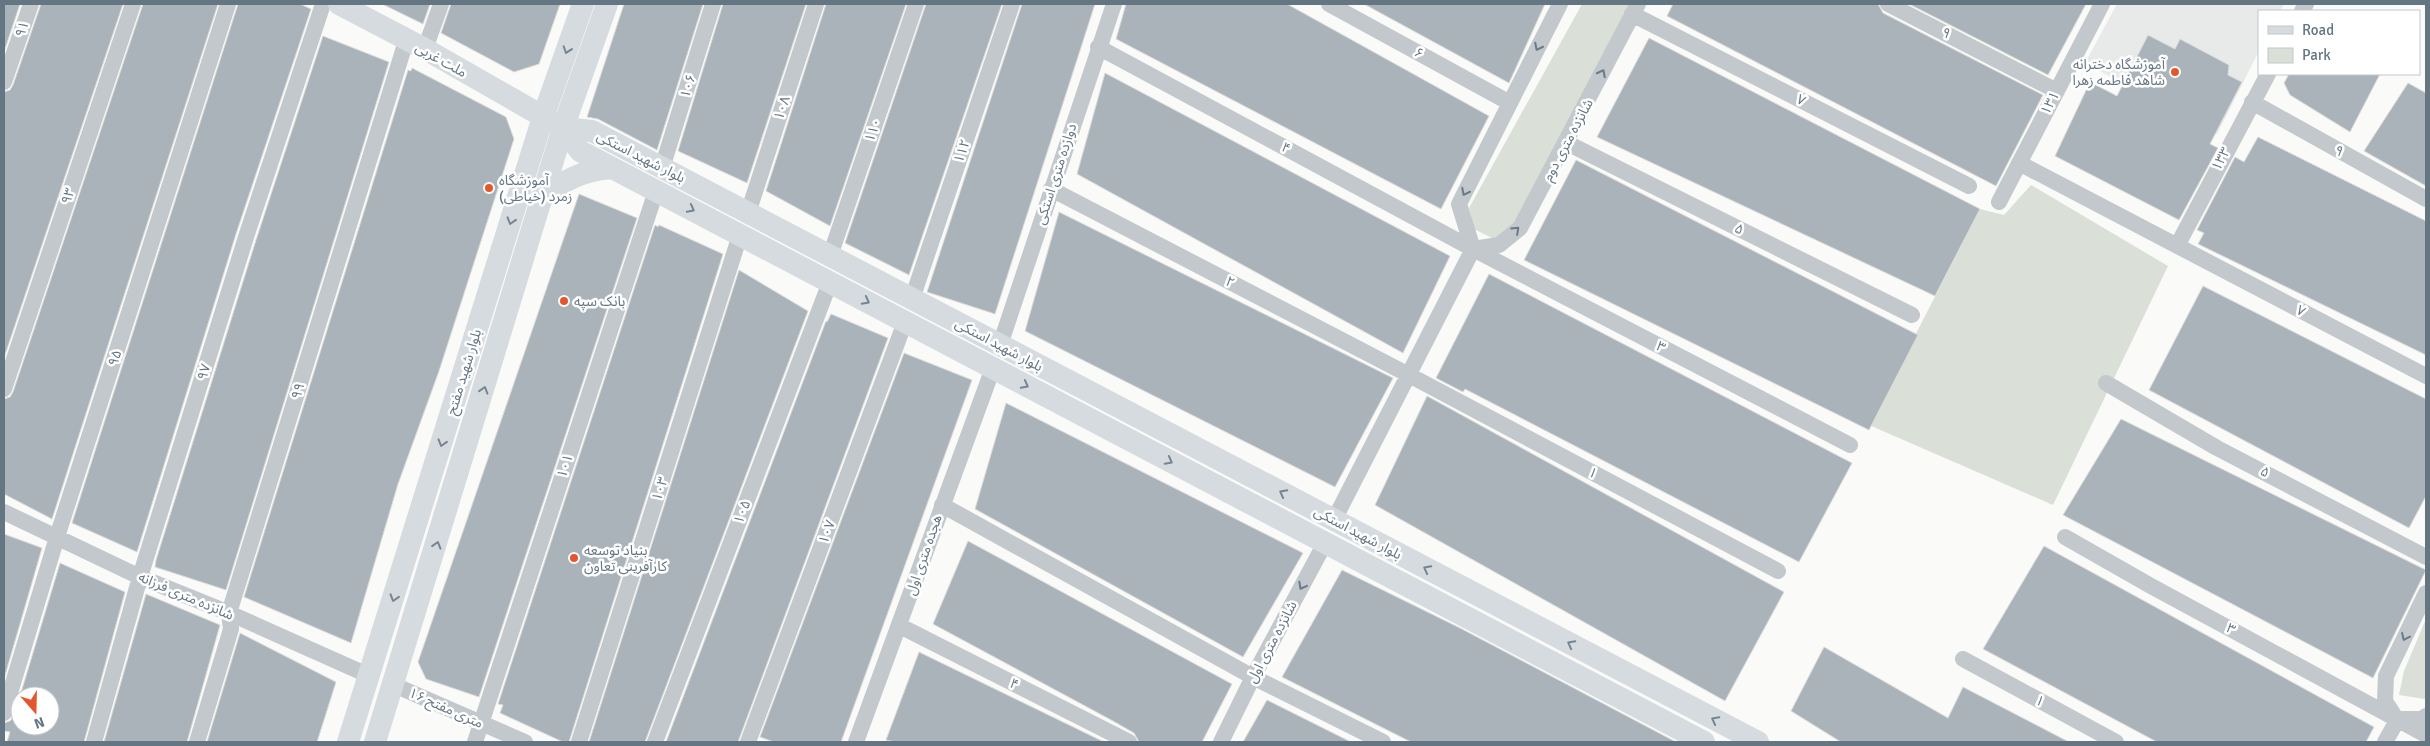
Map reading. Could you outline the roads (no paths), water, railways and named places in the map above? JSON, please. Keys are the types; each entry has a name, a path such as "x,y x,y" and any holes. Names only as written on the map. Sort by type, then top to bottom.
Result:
{"main road":[{"name":"ملت غربی","path":"339,4 563,128"},
{"name":"بلوار شهید مفتح","path":"348,742 543,117 583,4"},
{"name":"بلوار شهید مفتح","path":"375,742 563,128 607,4"},
{"name":"بلوار شهید استکی","path":"563,128 580,151 1704,742"},
{"name":"بلوار شهید استکی","path":"563,128 592,132 1758,742"},
{"path":"542,198 563,180 598,169 612,168"},
{"path":"1450,609 1462,587"}],"street":[{"name":"۹۱","path":"4,82 31,4"},
{"name":"۹۳","path":"4,389 133,4"},
{"name":"۹۵","path":"4,713 57,537 228,4"},
{"name":"۹۷","path":"94,742 140,577 246,237 323,4"},
{"name":"۹۹","path":"197,742 231,629 229,613 416,45 441,4"},
{"name":"۱۰۶","path":"662,168 714,4"},
{"name":"۱۰۸","path":"748,213 816,4"},
{"name":"۱۱۰","path":"830,256 916,4"},
{"name":"۱۱۲","path":"912,298 1012,4"},
{"name":"دوازده متری استکی","path":"1000,345 1114,4"},
{"name":"۶","path":"1329,4 1510,103"},
{"path":"1334,520 1473,249 1459,204 1560,4"},
{"name":"۹","path":"1888,4 2057,91"},
{"name":"۱۳۱","path":"1998,202 2102,4"},
{"name":"شانزده متری دوم","path":"1473,249 1499,245 1520,228 1567,143 1635,9"},
{"name":"۷","path":"1635,9 1969,186"},
{"name":"۴","path":"1098,48 1473,249"},
{"name":"۱۳۳","path":"2177,246 2223,151 2267,75"},
{"name":"۹","path":"2252,102 2426,199"},
{"name":"۵","path":"1567,143 1912,315"},
{"name":"۷","path":"2019,162 2426,376"},
{"name":"۲","path":"1051,189 1409,375"},
{"name":"۱۰۱","path":"475,742 656,191"},
{"name":"۱۰۳","path":"579,742 740,235"},
{"name":"۳","path":"1473,249 1850,445"},
{"name":"۱۰۵","path":"655,742 830,282"},
{"name":"۱۰۷","path":"748,742 905,322"},
{"name":"هجده متری اول","path":"859,741 942,505 993,368"},
{"name":"۱","path":"1409,375 1778,571"},
{"name":"۵","path":"2106,383 2217,448 2426,557"},
{"path":"942,505 1253,677 1383,742"},
{"name":"شانزده متری فرزانه","path":"4,512 140,577 229,613 370,676"},
{"name":"۳","path":"2065,537 2151,586 2398,719"},
{"name":"شانزده متری اول","path":"1221,742 1253,677 1325,543"},
{"path":"2426,593 2386,676 2385,701 2398,719 2426,735"},
{"name":"۴","path":"900,626 1129,742"},
{"name":"۱","path":"1963,659 2116,742"},
{"name":"۱۶ متری مفتح","path":"394,685 525,742"},
{"path":"2398,719 2422,719 2426,716"},
{"path":"2385,742 2398,719"}],"place":[{"name":"آموزشگاه دخترانه شاهد فاطمه زهرا","path":"2175,72"},
{"name":"آموزشگاه زمرد (خیاطی)","path":"489,188"},
{"name":"بانک سپه","path":"564,301"},
{"name":"بنیاد توسعه کارآفرینی تعاون","path":"574,558"}]}
